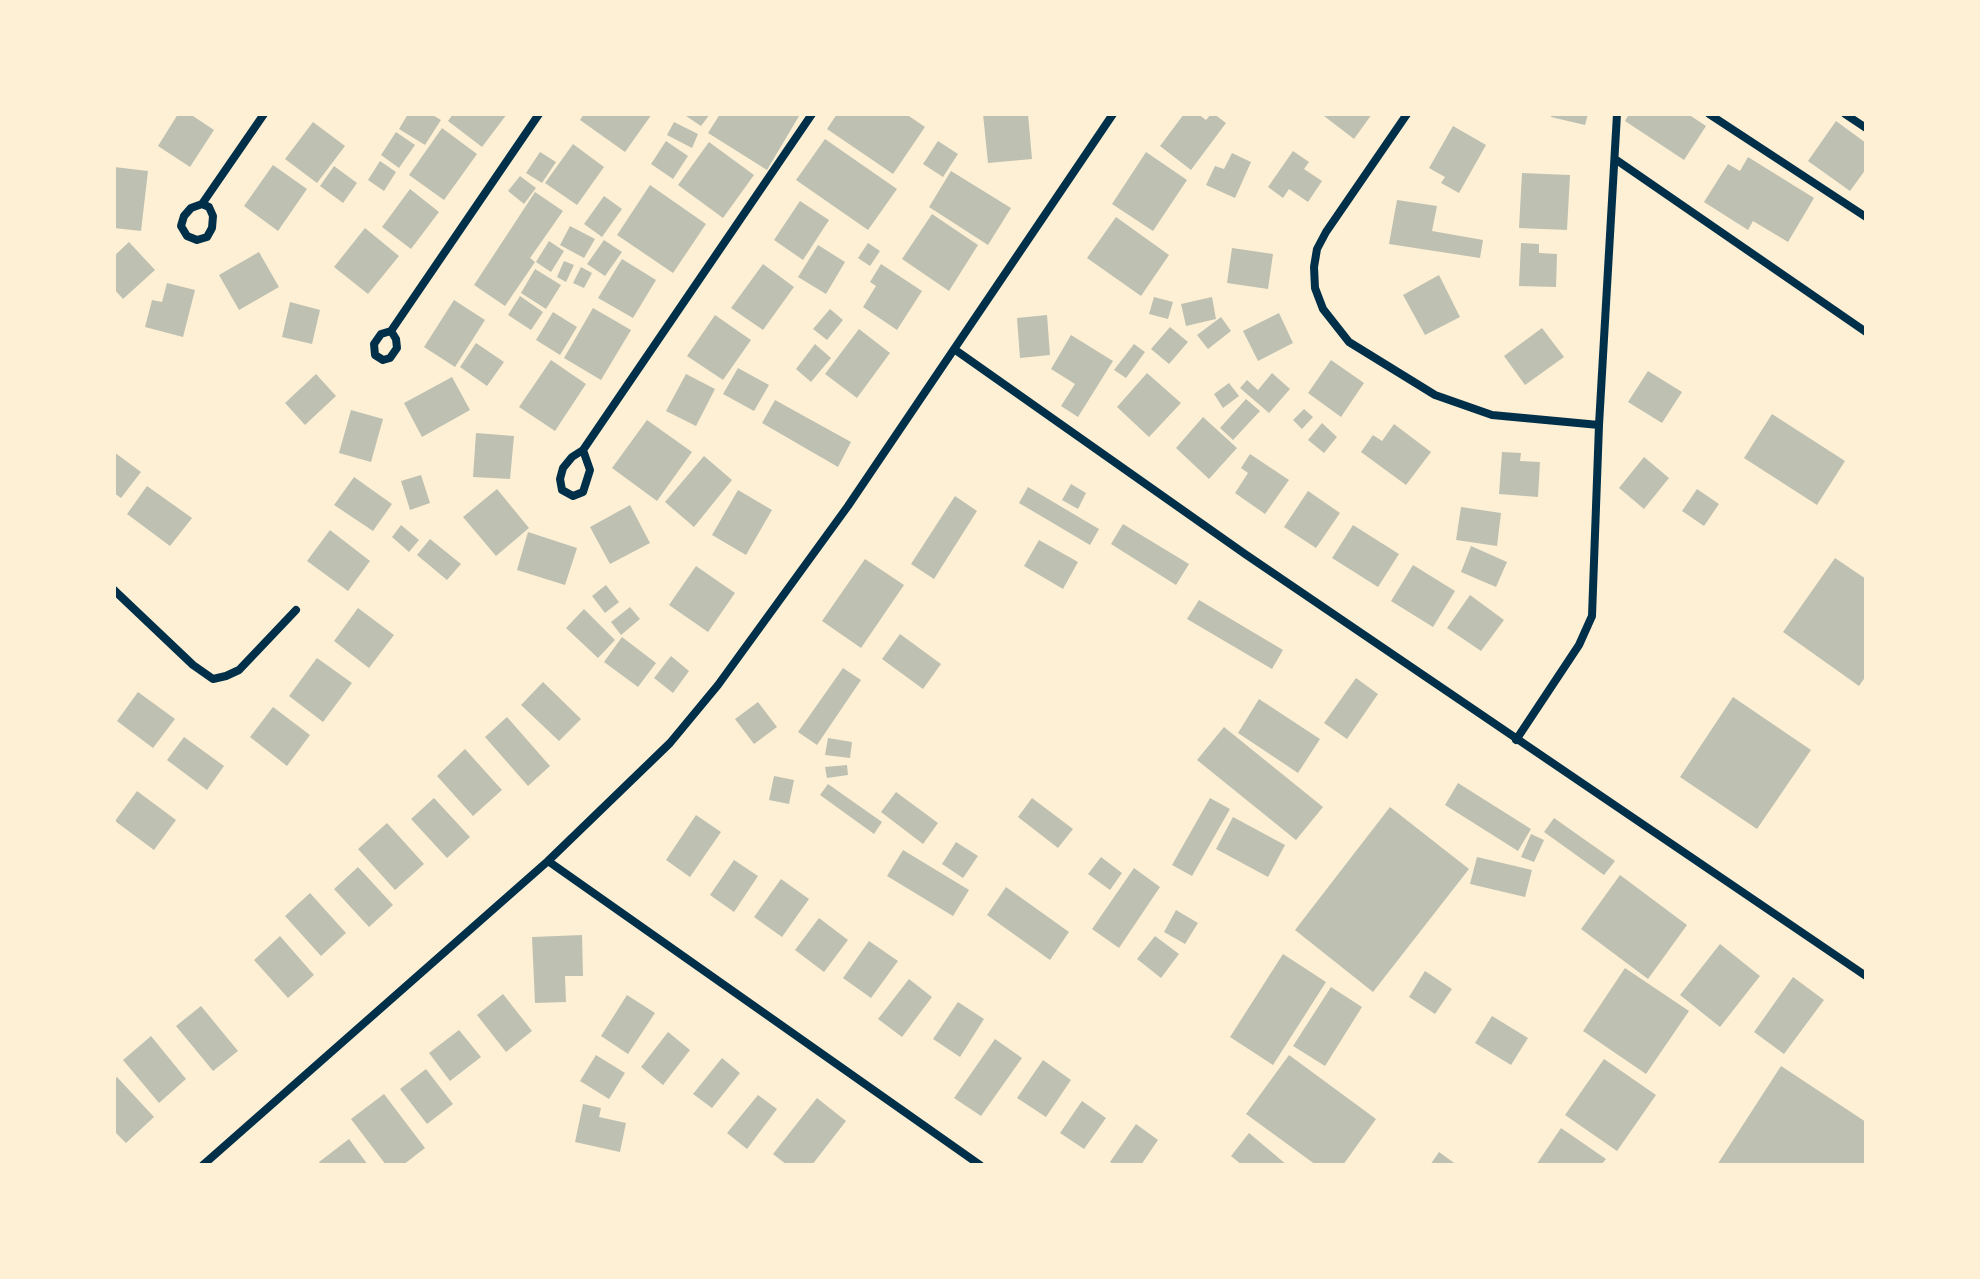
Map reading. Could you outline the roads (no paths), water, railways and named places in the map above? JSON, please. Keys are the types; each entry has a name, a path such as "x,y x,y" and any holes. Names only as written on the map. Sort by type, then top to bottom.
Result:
{"street":[{"path":"202,204 209,207 213,216 212,228 207,237 197,240 187,236 181,226 184,216 191,208 202,204 264,114"},
{"path":"391,331 539,114"},
{"path":"583,450 590,470 583,492 573,496 562,490 560,479 563,468 583,450 812,114"},
{"path":"203,1165 548,861 670,743 718,685 848,506 1111,117 1099,114"},
{"path":"1407,114 1317,249 1315,288 1334,327 1374,360 1435,395 1492,415 1599,425"},
{"path":"1516,740 1579,645 1592,616 1599,425 1617,114"},
{"path":"1709,114 1866,217"},
{"path":"1845,114 1866,128"},
{"path":"1615,159 1866,332"},
{"path":"954,349 1232,545 1866,976"},
{"path":"114,590 193,665 213,679 239,670 296,610"},
{"path":"548,861 980,1165"}]}
